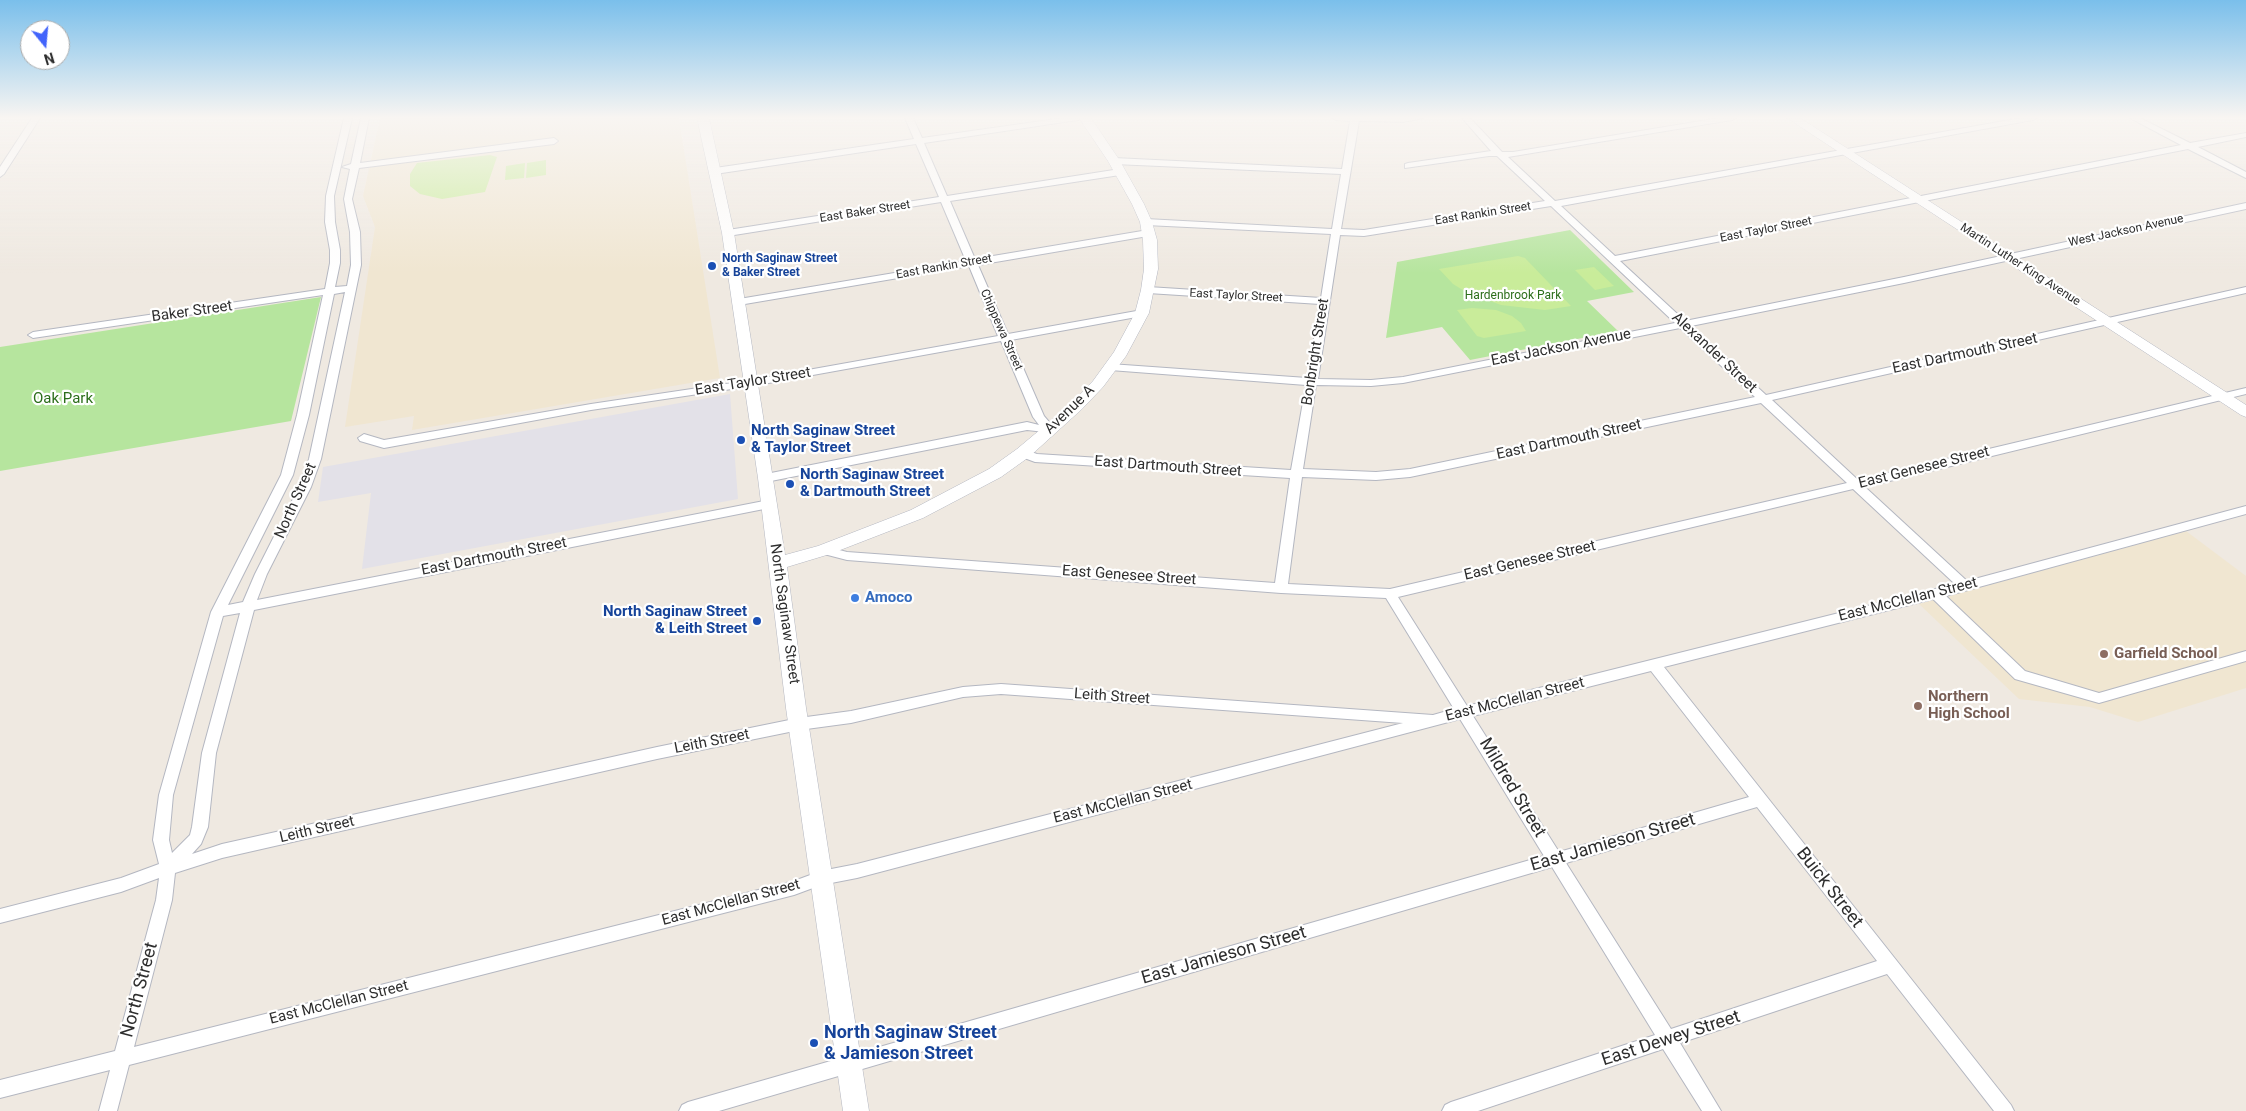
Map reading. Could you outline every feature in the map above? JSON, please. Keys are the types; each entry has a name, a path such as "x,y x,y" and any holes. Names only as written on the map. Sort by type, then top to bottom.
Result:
{"street":[{"name":"North Street","path":"108,1111 164,900 168,868 160,840 166,795 218,612 287,475 299,428 335,263 335,250 330,222 330,196 336,170"},
{"name":"North Street","path":"168,868 196,839 200,827 209,754 248,606 261,574 306,487 315,459 356,265 357,249 348,200 353,170"},
{"path":"715,171 723,170"},
{"name":"Chippewa Street","path":"931,170 1039,417 1050,430"},
{"name":"East Baker Street","path":"728,233 944,200 1097,170"},
{"name":"Avenue A","path":"777,564 824,550 917,514 967,489 1023,453 1077,406 1121,353 1142,313 1148,290 1151,269 1147,228 1138,204 1119,170"},
{"name":"East Baker Street","path":"1263,170 1345,172"},
{"name":"Alexander Street","path":"1518,170 1965,586"},
{"name":"East Rankin Street","path":"739,302 971,262 1147,228 1364,233 1553,202 1565,203 1748,170"},
{"name":"Martin Luther King Avenue","path":"1873,170 2246,412"},
{"name":"East Taylor Street","path":"1613,259 2068,170"},
{"name":"North Saginaw Street","path":"715,171 728,233 752,383 799,724 856,1111"},
{"name":"Bonbright Street","path":"1281,588 1311,382 1345,172"},
{"name":"West Jackson Avenue","path":"2007,256 2246,206"},
{"name":"East Jackson Avenue","path":"1110,367 1311,382 1371,383 1403,380 1904,280 2007,256"},
{"name":"Baker Street","path":"33,335 351,288"},
{"name":"East Taylor Street","path":"1148,290 1324,301"},
{"name":"East Dartmouth Street","path":"1023,453 1035,458 1045,459 1283,475 1311,472 1376,476 1410,473 1763,399 2246,290"},
{"name":"East Taylor Street","path":"364,438 384,444 591,407 752,383 1142,313"},
{"name":"East Genesee Street","path":"824,550 847,556 1281,588 1390,594 2246,391"},
{"path":"299,428 323,423"},
{"path":"766,478 1027,426 1050,430"},
{"name":"East Dartmouth Street","path":"218,612 770,504"},
{"name":"East McClellan Street","path":"0,1089 785,891 821,878 857,871 1466,712 1935,594 2246,510"},
{"name":"Mildred Street","path":"1390,594 1466,712 1712,1111"},
{"path":"1935,594 2020,675 2099,698 2246,656"},
{"name":"Buick Street","path":"1654,665 2005,1111"},
{"name":"Leith Street","path":"0,916 121,885 222,851 657,753 799,724 851,717 963,692 1001,690 1439,720"},
{"name":"East Jamieson Street","path":"688,1111 1760,800"},
{"name":"East Dewey Street","path":"1451,1111 1890,965"}],"shaded area":[{"path":"369,170 687,170 720,378 412,430 414,416 345,427 375,227 363,196"},
{"path":"730,394 738,499 362,569 371,493 318,502 323,467"},
{"path":"2186,531 2246,576 2246,688 2138,722 2090,707 2019,699 1919,604"}],"green space":[{"path":"413,170 493,170 485,192 442,199 420,194 410,186 410,174"},
{"path":"506,170 525,170 524,178 505,180"},
{"path":"527,170 546,170 546,175 526,178"},
{"name":"Hardenbrook Park","path":"1570,230 1634,292 1587,301 1618,331 1470,360 1442,327 1386,338 1397,262"},
{"path":"1518,256 1525,258 1571,306 1545,310 1501,305 1466,292 1453,284 1439,269"},
{"path":"1594,267 1614,286 1595,290 1575,270"},
{"name":"Oak Park","path":"321,297 291,421 0,471 0,347"},
{"path":"1472,308 1496,310 1512,316 1521,323 1526,331 1484,338 1477,336 1457,310"}],"place":[{"name":"North Saginaw Street & Baker Street","path":"712,266"},
{"name":"North Saginaw Street & Taylor Street","path":"741,440"},
{"name":"North Saginaw Street & Dartmouth Street","path":"790,484"},
{"name":"Amoco","path":"855,598"},
{"name":"North Saginaw Street & Leith Street","path":"757,621"},
{"name":"Garfield School","path":"2104,654"},
{"name":"Northern High School","path":"1918,706"},
{"name":"North Saginaw Street & Jamieson Street","path":"814,1043"}]}
